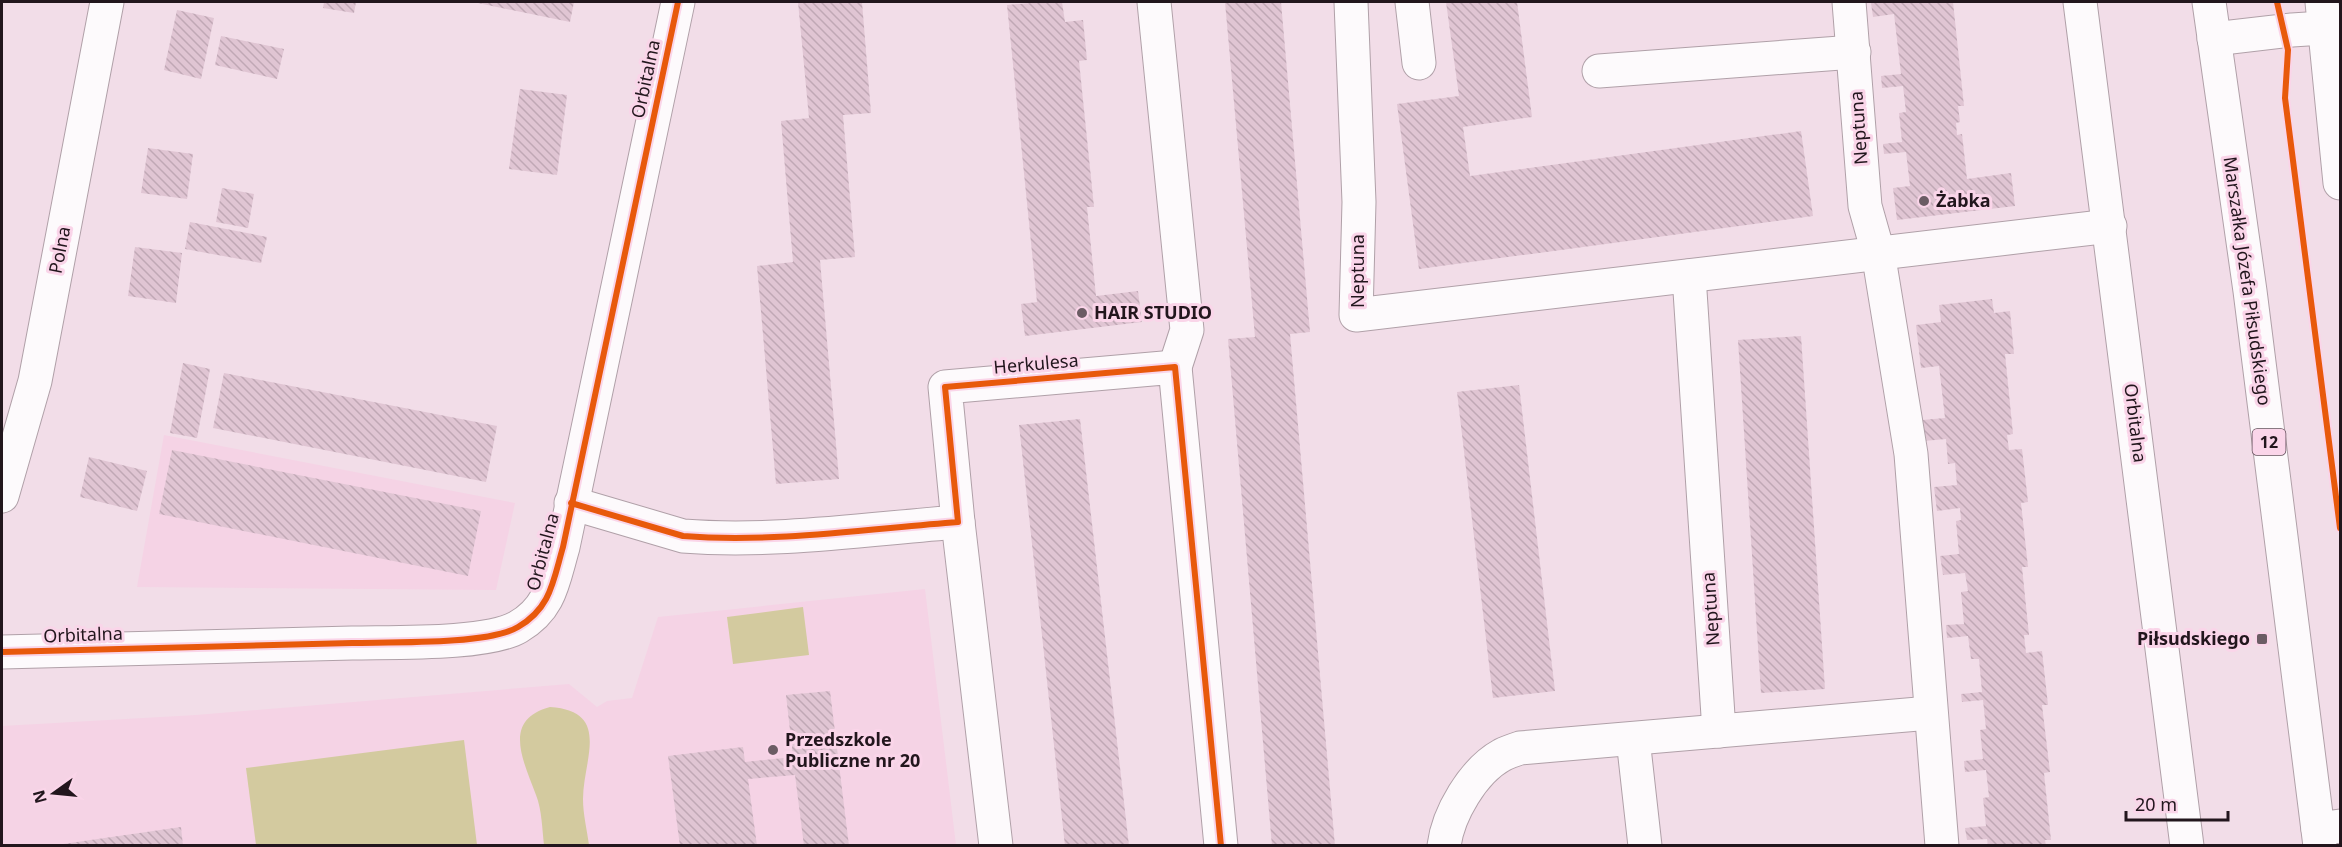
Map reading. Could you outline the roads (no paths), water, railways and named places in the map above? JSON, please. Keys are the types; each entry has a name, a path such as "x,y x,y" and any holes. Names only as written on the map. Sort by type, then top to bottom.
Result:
{"street":[{"name":"Polna","path":"4,478 35,381 107,2"},
{"name":"Orbitalna","path":"2,652 483,638 516,629 538,614 549,596 572,503 678,2"},
{"path":"1154,2 1186,330 1175,367 1221,846"},
{"name":"Neptuna","path":"1351,2 1359,202 1356,315 2110,226"},
{"path":"1412,2 1419,63"},
{"name":"Neptuna","path":"1849,2 1865,206 1878,252 1911,454 1942,846"},
{"name":"Orbitalna","path":"2080,2 2187,846"},
{"name":"Marszałka Józefa Piłsudskiego","path":"2209,2 2326,834"},
{"path":"2214,39 2322,15 2340,183"},
{"path":"1599,71 1854,52"},
{"name":"Neptuna","path":"1689,276 1719,731"},
{"name":"Herkulesa","path":"996,846 957,522 945,387 1175,367"},
{"path":"572,503 683,536 698,537 753,538 957,522"},
{"path":"1444,846 1446,828 1461,798 1480,773 1501,756 1520,748 1930,713"},
{"path":"1633,739 1645,846"}],"place":[{"name":"Żabka","path":"1924,201"},
{"name":"HAIR STUDIO","path":"1082,313"},
{"name":"Piłsudskiego","path":"2262,639"},
{"name":"Przedszkole Publiczne nr 20","path":"773,750"}]}
